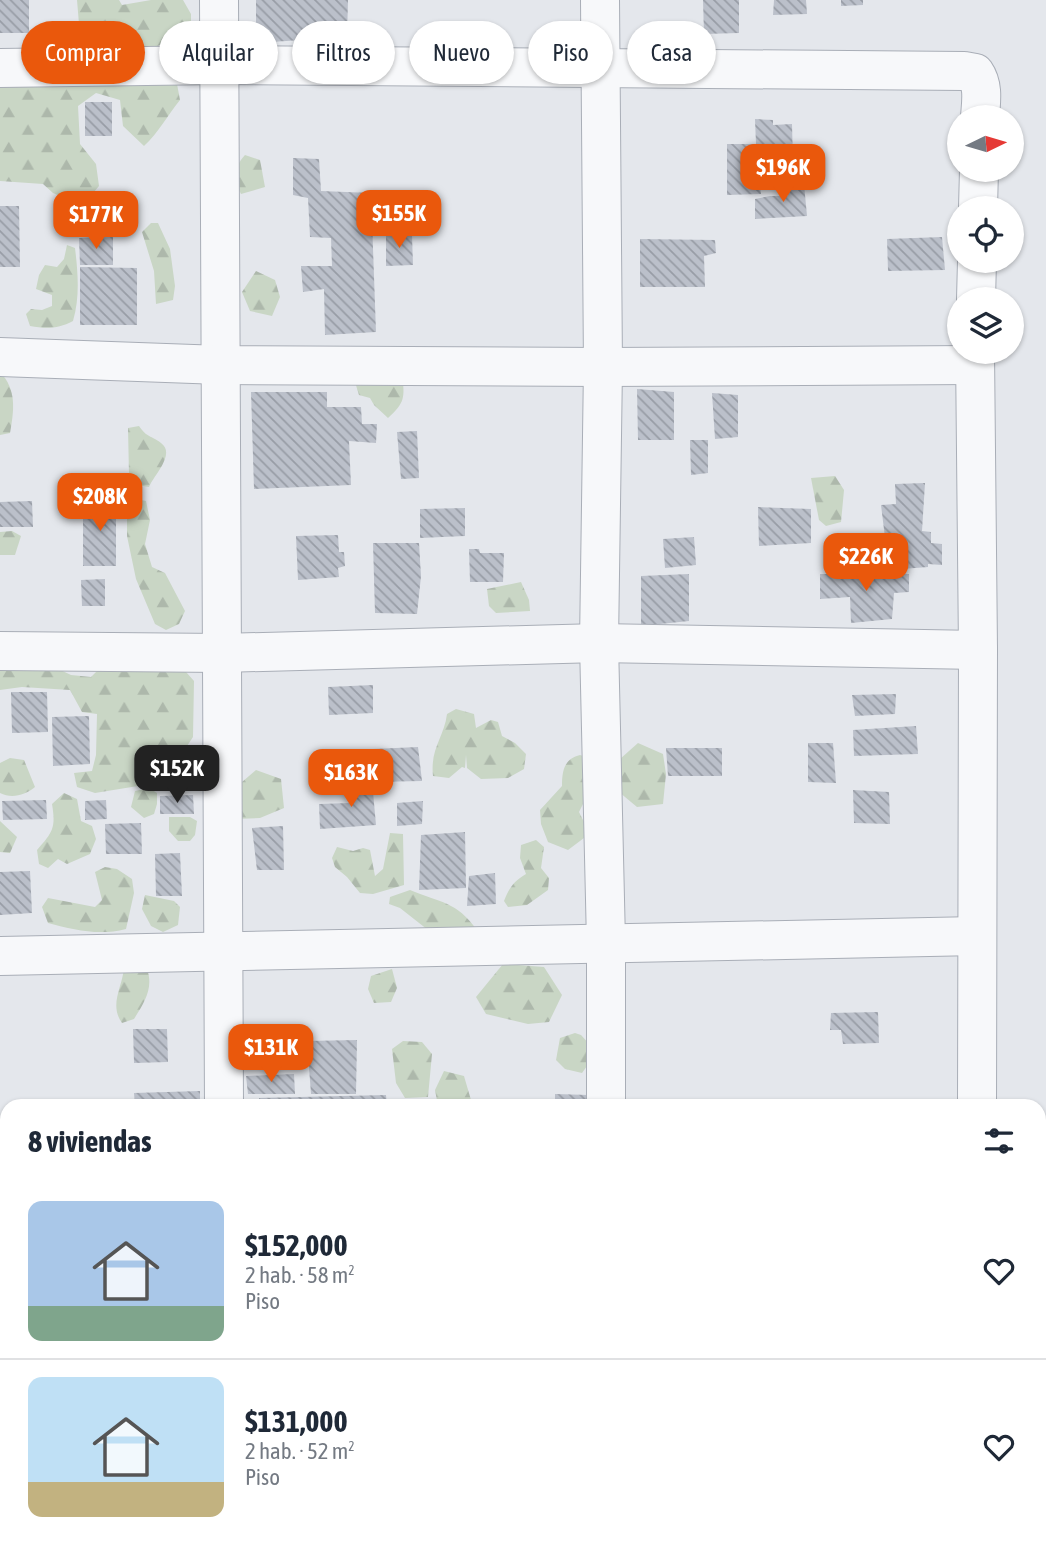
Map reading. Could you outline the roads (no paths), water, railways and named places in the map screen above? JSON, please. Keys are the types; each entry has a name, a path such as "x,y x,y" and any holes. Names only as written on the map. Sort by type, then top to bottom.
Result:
{"street":[{"path":"219,0 219,21"},
{"path":"600,0 600,21"},
{"path":"278,65 528,67"},
{"path":"0,68 159,66"},
{"path":"613,68 975,72 981,87 980,105"},
{"path":"219,84 224,1099"},
{"path":"600,84 603,367 599,643 606,942 606,1099"},
{"path":"0,357 221,365 603,367 947,360"},
{"path":"975,364 978,650 977,1099"},
{"path":"0,651 222,653 599,643 978,650"},
{"path":"0,956 977,936"}]}
